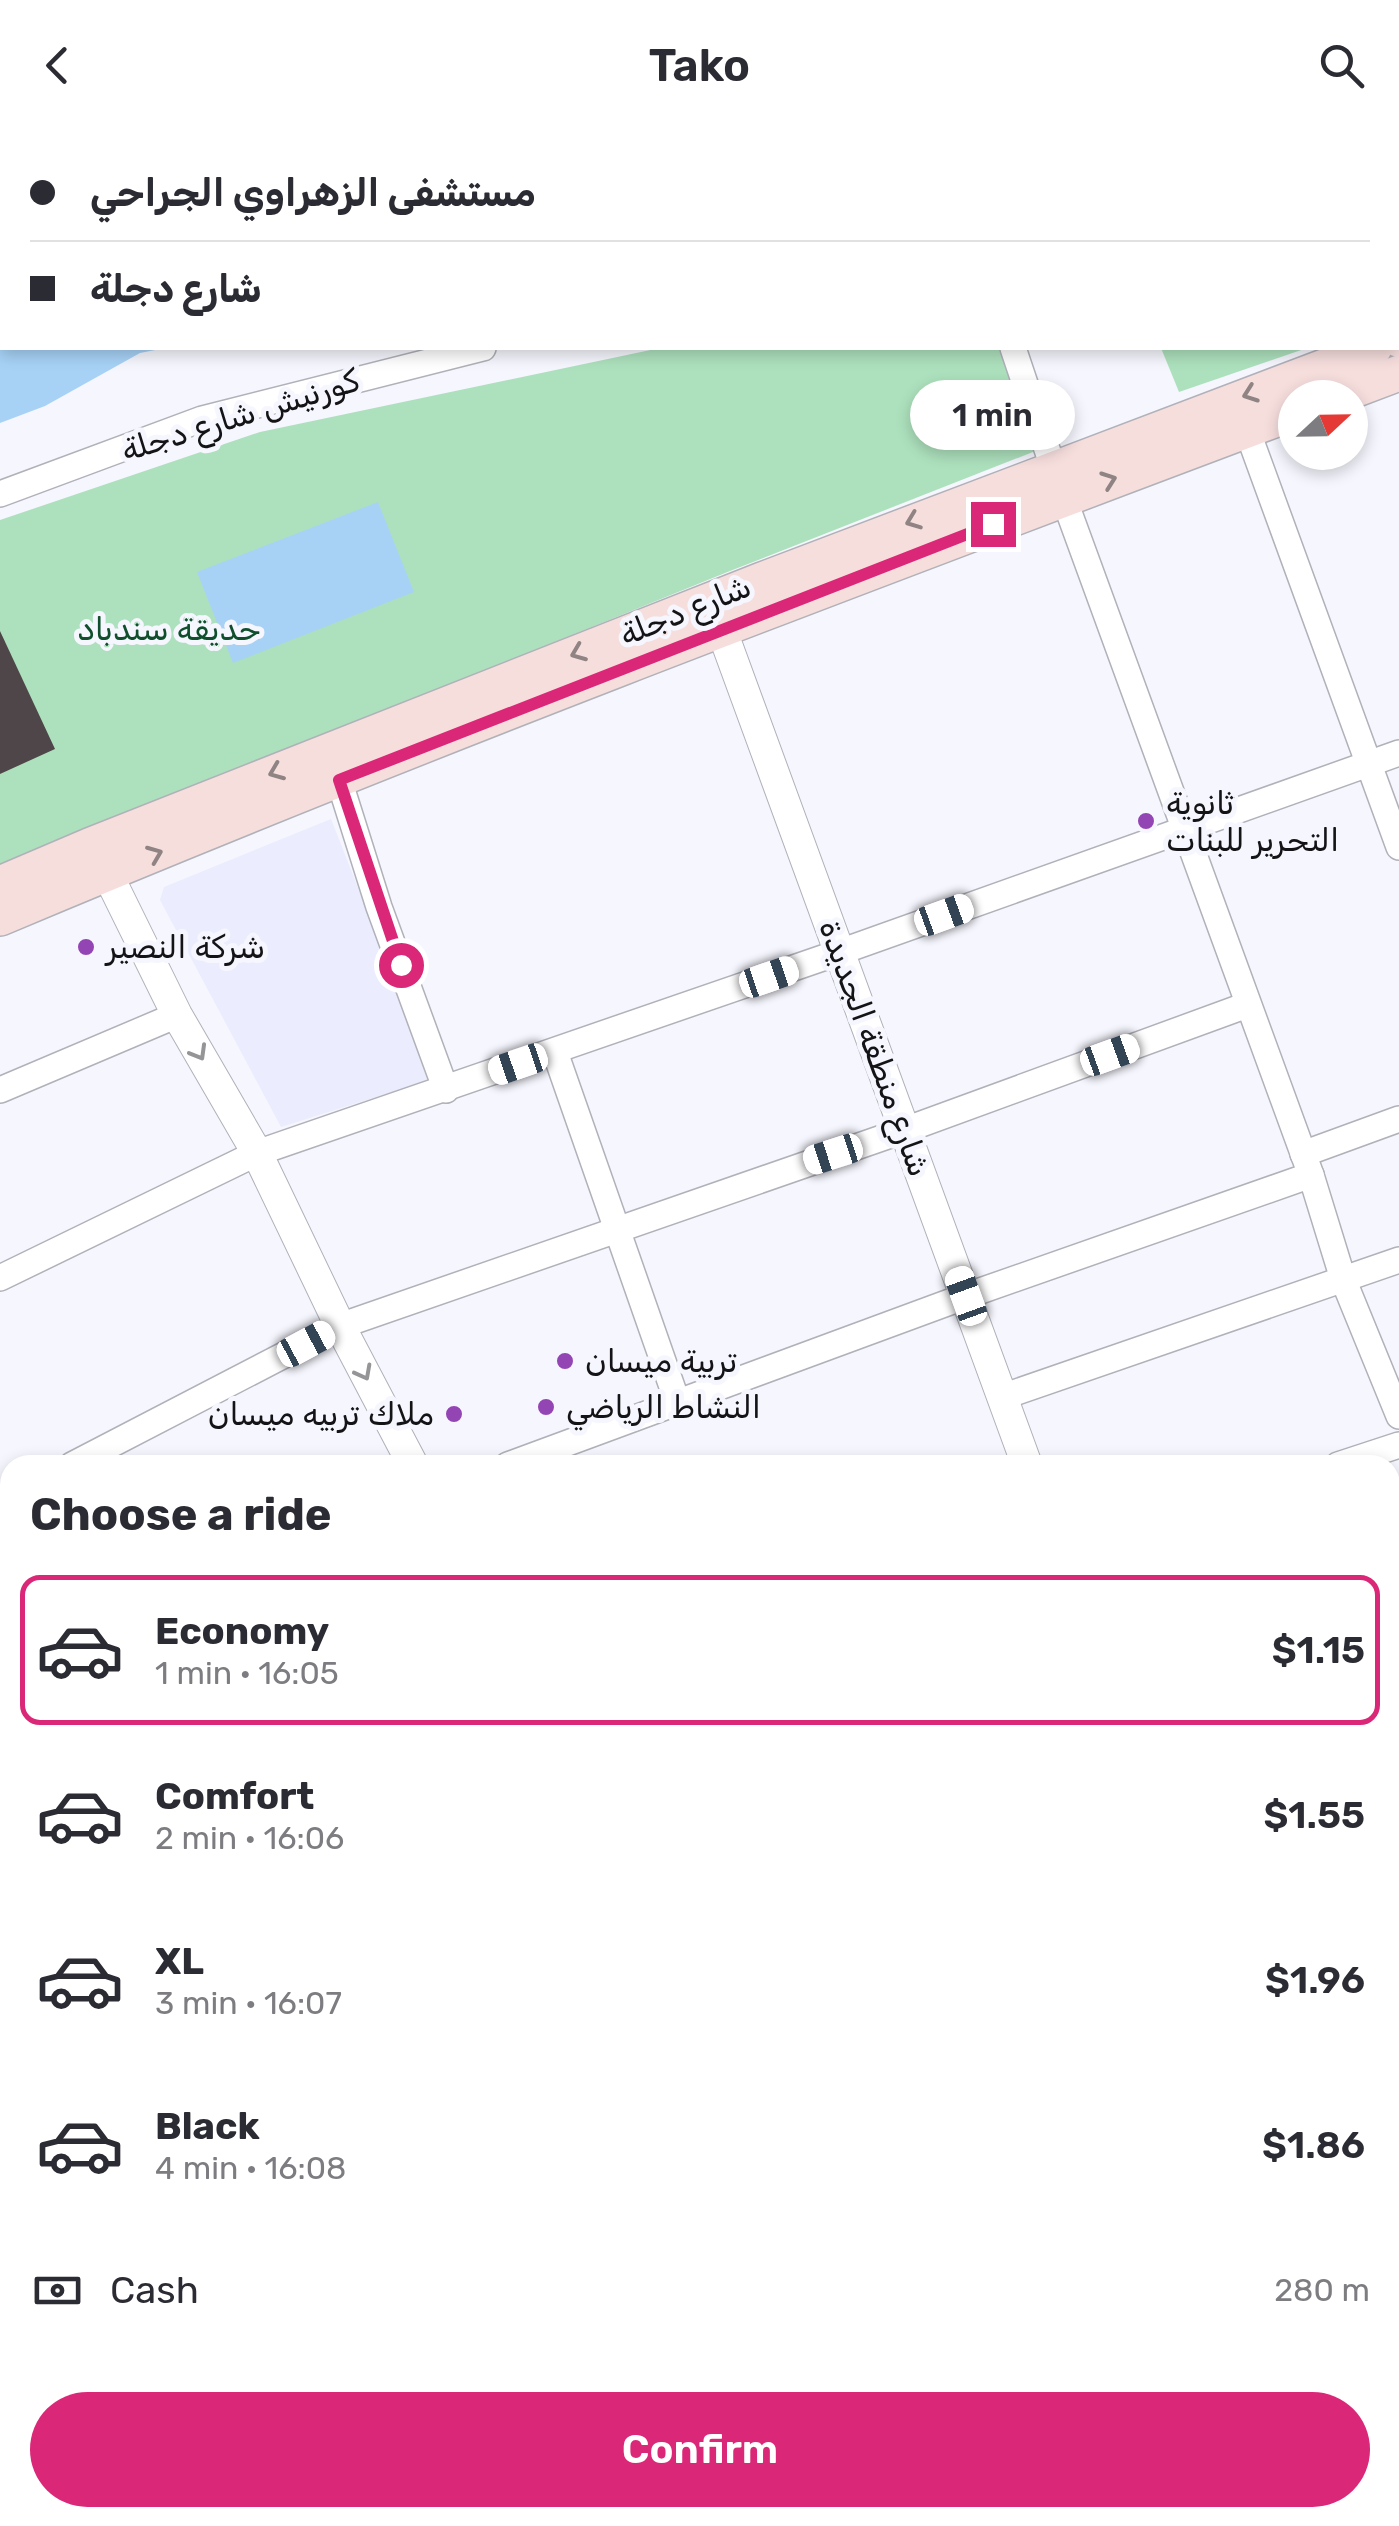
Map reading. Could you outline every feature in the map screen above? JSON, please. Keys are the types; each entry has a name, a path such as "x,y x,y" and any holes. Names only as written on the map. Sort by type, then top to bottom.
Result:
{"main road":[{"name":"شارع دجلة","path":"0,884 98,859 339,780 722,630 1369,350"},
{"path":"1368,385 1399,373"},
{"name":"شارع دجلة","path":"0,918 98,859 1058,482 1278,418"}],"street":[{"name":"كورنيش شارع دجلة","path":"0,494 202,419 475,350"},
{"path":"1013,350 1246,1006 1307,1165 1343,1279 1399,1416"},
{"path":"1247,430 1399,847"},
{"name":"شارع منطقة الجديدة","path":"722,630 1023,1455"},
{"path":"0,1278 257,1154 1399,753"},
{"path":"339,780 446,1090"},
{"path":"98,859 177,1014 257,1154 408,1455"},
{"path":"91,1455 340,1326 905,1130 1246,1006"},
{"path":"0,1090 177,1014"},
{"path":"554,1052 678,1401"},
{"path":"535,1455 1307,1165 1399,1120"},
{"path":"1002,1397 1399,1260"},
{"path":"1368,1455 1399,1445"}],"shaded area":[{"path":"331,819 433,1079 281,1127 160,900 164,887"}],"green space":[{"name":"حديقة سندباد","path":"650,350 1000,350 1038,450 0,867 0,520 260,432"},
{"path":"1162,350 1301,350 1179,392"}],"water":[{"path":"0,350 155,350 140,353 45,406 0,423"},
{"path":"378,502 414,592 233,663 197,572"}],"building":[{"path":"0,631 55,749 0,774"}],"place":[{"name":"ثانوية التحرير للبنات","path":"1146,821"},
{"name":"شركة النصير","path":"86,947"},
{"name":"تربية ميسان","path":"565,1361"},
{"name":"النشاط الرياضي","path":"546,1407"},
{"name":"ملاك تربيه ميسان","path":"454,1414"}],"route":[{"path":"401,965 339,780 993,524"}]}
